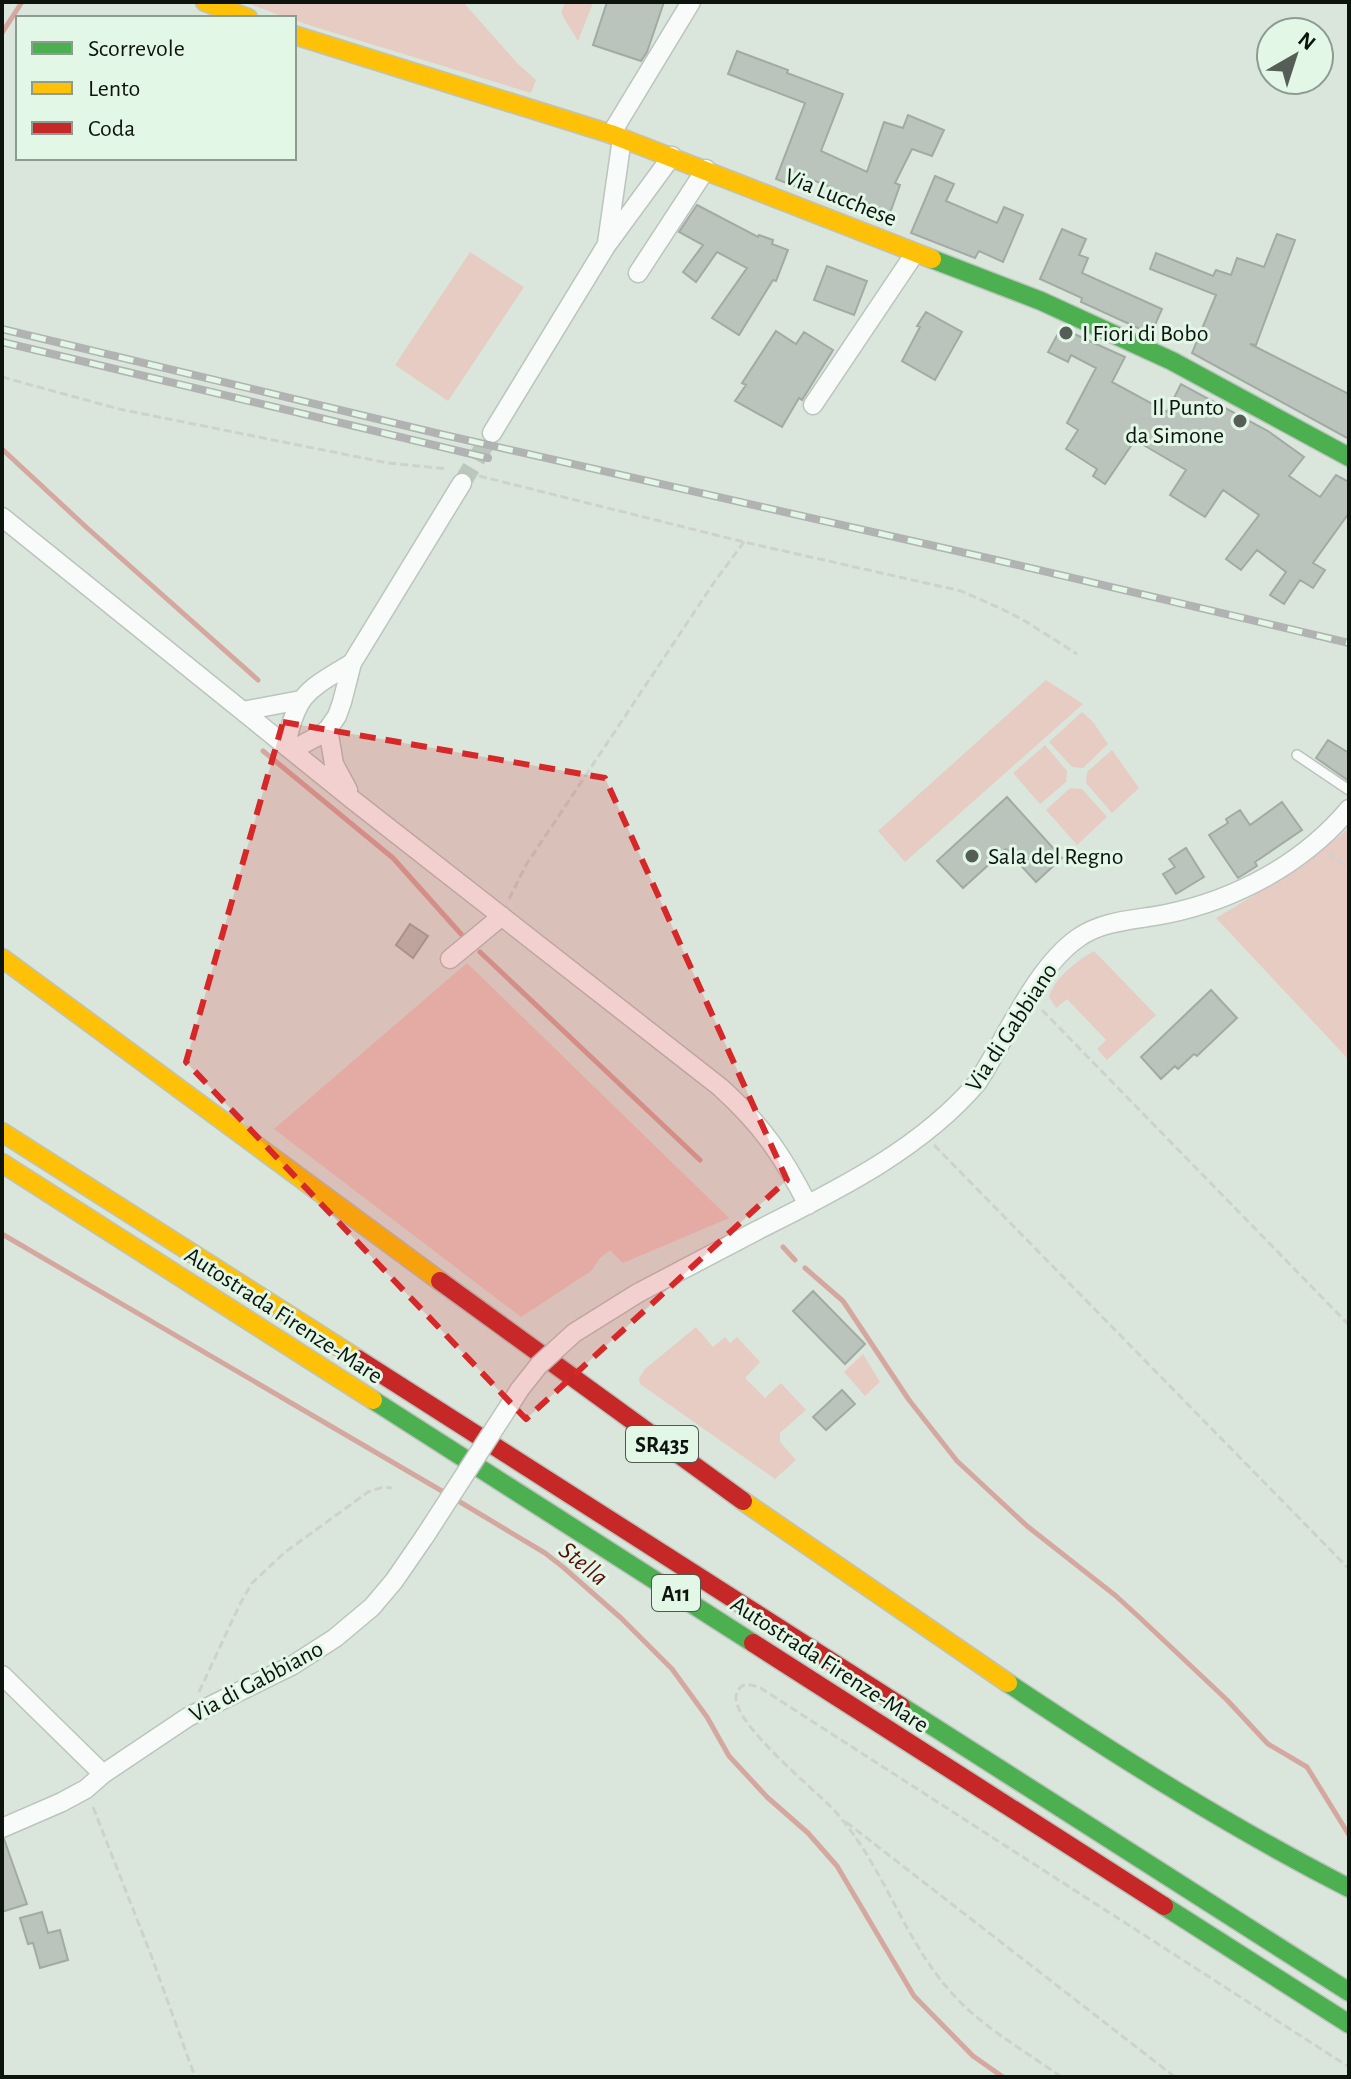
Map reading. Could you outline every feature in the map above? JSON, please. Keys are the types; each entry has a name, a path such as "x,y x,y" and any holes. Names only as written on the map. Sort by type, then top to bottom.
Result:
{"main road":[{"path":"205,2 243,16"},
{"name":"Via Lucchese","path":"296,36 617,136 1071,314 1160,355 1349,457"},
{"name":"SR435","path":"2,958 661,1444 804,1544 1183,1797 1349,1888"},
{"name":"Autostrada Firenze-Mare","path":"2,1132 1349,1992"},
{"name":"Autostrada Firenze-Mare","path":"2,1163 1349,2024"}],"street":[{"path":"606,246 617,136 691,2"},
{"path":"492,433 606,246 672,156"},
{"path":"638,273 706,169"},
{"path":"813,405 915,253"},
{"path":"289,748 314,739 328,729 337,716 352,663 463,476"},
{"path":"2,517 353,800 729,1095 779,1151 808,1205"},
{"path":"289,748 292,715 301,700 312,688 352,663"},
{"path":"243,711 301,700"},
{"path":"328,729 334,764 353,800"},
{"name":"Via di Gabbiano","path":"2,1828 86,1789 103,1774 188,1717 293,1665 356,1622 387,1590 539,1365 574,1333 638,1293 808,1205 923,1134 965,1098 1057,956 1087,932 1109,924 1194,907 1245,889 1319,841 1349,809"},
{"path":"450,959 502,916"},
{"path":"2,1675 103,1774"}],"lane":[{"path":"1297,755 1349,790"}],"path":[{"path":"2,377 119,409 463,476 961,591 1002,609 1077,654"},
{"path":"502,916 526,865 706,594 744,542"},
{"path":"1319,841 1336,860 1349,867"},
{"path":"1029,996 1349,1325"},
{"path":"923,1134 1349,1569"},
{"path":"188,1717 252,1583 284,1553 368,1492 383,1487 392,1488"},
{"path":"1175,2077 839,1817 750,1726 736,1701 737,1691 746,1684 759,1687 1349,2067"},
{"path":"86,1789 195,2077"},
{"path":"839,1817 864,1851 929,1964 950,1992 992,2030 1061,2077"}],"highlighted area":[{"path":"283,722 605,778 787,1180 526,1419 186,1062"}],"shaded area":[{"path":"245,2 463,2 536,80 531,93 312,26 296,21 296,16 282,16"},
{"path":"565,2 593,3 578,41 561,13"},
{"path":"470,252 524,287 448,401 395,365"},
{"path":"1046,680 1083,704 905,862 878,831"},
{"path":"1082,712 1108,744 1083,768 1072,767 1049,742"},
{"path":"1045,745 1067,771 1066,782 1040,804 1013,773"},
{"path":"1112,750 1139,788 1112,813 1086,783 1087,772"},
{"path":"1070,788 1082,789 1107,817 1077,845 1046,810"},
{"path":"1349,828 1349,1060 1216,918 1303,866"},
{"path":"1094,951 1156,1015 1107,1060 1097,1049 1106,1040 1067,999 1056,1008 1049,997 1061,976"},
{"path":"467,963 729,1218 623,1263 610,1250 591,1271 521,1317 274,1129"},
{"path":"696,1327 713,1347 725,1337 730,1343 737,1337 760,1362 745,1378 765,1398 781,1383 806,1410 780,1433 780,1442 796,1460 775,1479 640,1384 639,1378 645,1369"},
{"path":"863,1354 880,1382 865,1396 844,1372"}],"building":[{"path":"607,2 664,2 641,61 593,45"},
{"path":"737,51 843,94 821,151 867,172 884,122 903,128 908,115 944,130 932,156 912,149 895,183 900,185 890,213 811,179 807,191 776,179 805,103 728,74"},
{"path":"935,176 954,184 946,201 997,223 1004,207 1023,215 1003,262 979,251 975,258 911,233"},
{"path":"697,205 788,250 776,281 773,280 739,335 712,318 747,268 717,252 696,282 683,272 703,245 679,232"},
{"path":"1062,229 1086,239 1079,255 1088,258 1082,273 1162,309 1151,334 1081,302 1082,298 1040,279"},
{"path":"1277,234 1295,240 1256,345 1250,344 1349,394 1349,439 1192,353 1216,295 1150,269 1156,253 1213,276 1216,270 1231,275 1237,258 1264,267"},
{"path":"827,266 867,281 854,315 814,300"},
{"path":"926,312 962,332 935,380 902,361"},
{"path":"1061,328 1125,357 1112,382 1167,412 1181,384 1268,431 1304,457 1289,476 1320,497 1336,475 1349,482 1349,513 1313,563 1325,570 1313,588 1300,580 1284,604 1270,595 1286,572 1257,550 1241,570 1226,559 1259,515 1223,490 1205,517 1170,495 1186,470 1135,440 1105,484 1093,476 1097,469 1066,449 1078,430 1067,423 1096,368 1071,355 1068,362 1048,352"},
{"path":"776,331 796,344 804,332 833,350 782,427 735,401 746,385 742,383"},
{"path":"1328,740 1349,753 1349,781 1316,758"},
{"path":"1007,797 1062,858 1036,882 1006,849 963,888 937,861"},
{"path":"1282,802 1302,830 1255,862 1257,866 1238,878 1209,835 1228,823 1226,819 1240,810 1250,825"},
{"path":"1186,848 1204,877 1176,894 1163,874 1175,867 1169,859"},
{"path":"410,924 428,936 413,958 396,945"},
{"path":"1211,990 1237,1018 1197,1056 1194,1054 1178,1069 1175,1066 1161,1079 1141,1057"},
{"path":"813,1291 865,1344 845,1364 793,1311"},
{"path":"842,1390 855,1404 826,1430 813,1417"},
{"path":"2,1840 27,1904 2,1912"},
{"path":"42,1912 48,1933 60,1930 68,1960 40,1968 33,1943 28,1944 20,1918"}],"waterway":[{"path":"2,33 22,2"},
{"path":"2,449 258,680"},
{"path":"263,751 393,858 461,934"},
{"path":"480,952 700,1160"},
{"name":"Stella","path":"2,1234 447,1494"},
{"path":"783,1247 795,1260"},
{"path":"805,1268 843,1301 909,1400 957,1461 1027,1526 1116,1596 1227,1700 1268,1744 1307,1767 1349,1835"},
{"name":"Stella","path":"455,1499 563,1567 672,1669 707,1717 729,1756 767,1797 808,1833 837,1866 914,1996 973,2056 1003,2077"}],"tunnel":[{"path":"462,483 492,433"}],"railway":[{"path":"2,329 440,434 1349,643"},
{"path":"2,342 488,458"}],"traffic: fast":[{"path":"932,259 1041,301 1172,361 1349,457"},
{"path":"373,1400 753,1643"},
{"path":"1008,1683 1176,1790 1261,1841 1349,1888"},
{"path":"901,1706 1349,1992"},
{"path":"1164,1906 1349,2024"}],"traffic: slow":[{"path":"205,2 243,16"},
{"path":"296,36 611,134 932,259"},
{"path":"2,958 440,1281"},
{"path":"2,1132 358,1359"},
{"path":"2,1163 373,1400"},
{"path":"743,1501 1008,1683"}],"traffic: jam":[{"path":"440,1281 743,1501"},
{"path":"358,1359 901,1706"},
{"path":"753,1643 1164,1906"}],"place":[{"name":"I Fiori di Bobo","path":"1066,333"},
{"name":"Il Punto da Simone","path":"1240,421"},
{"name":"Sala del Regno","path":"972,856"}]}
